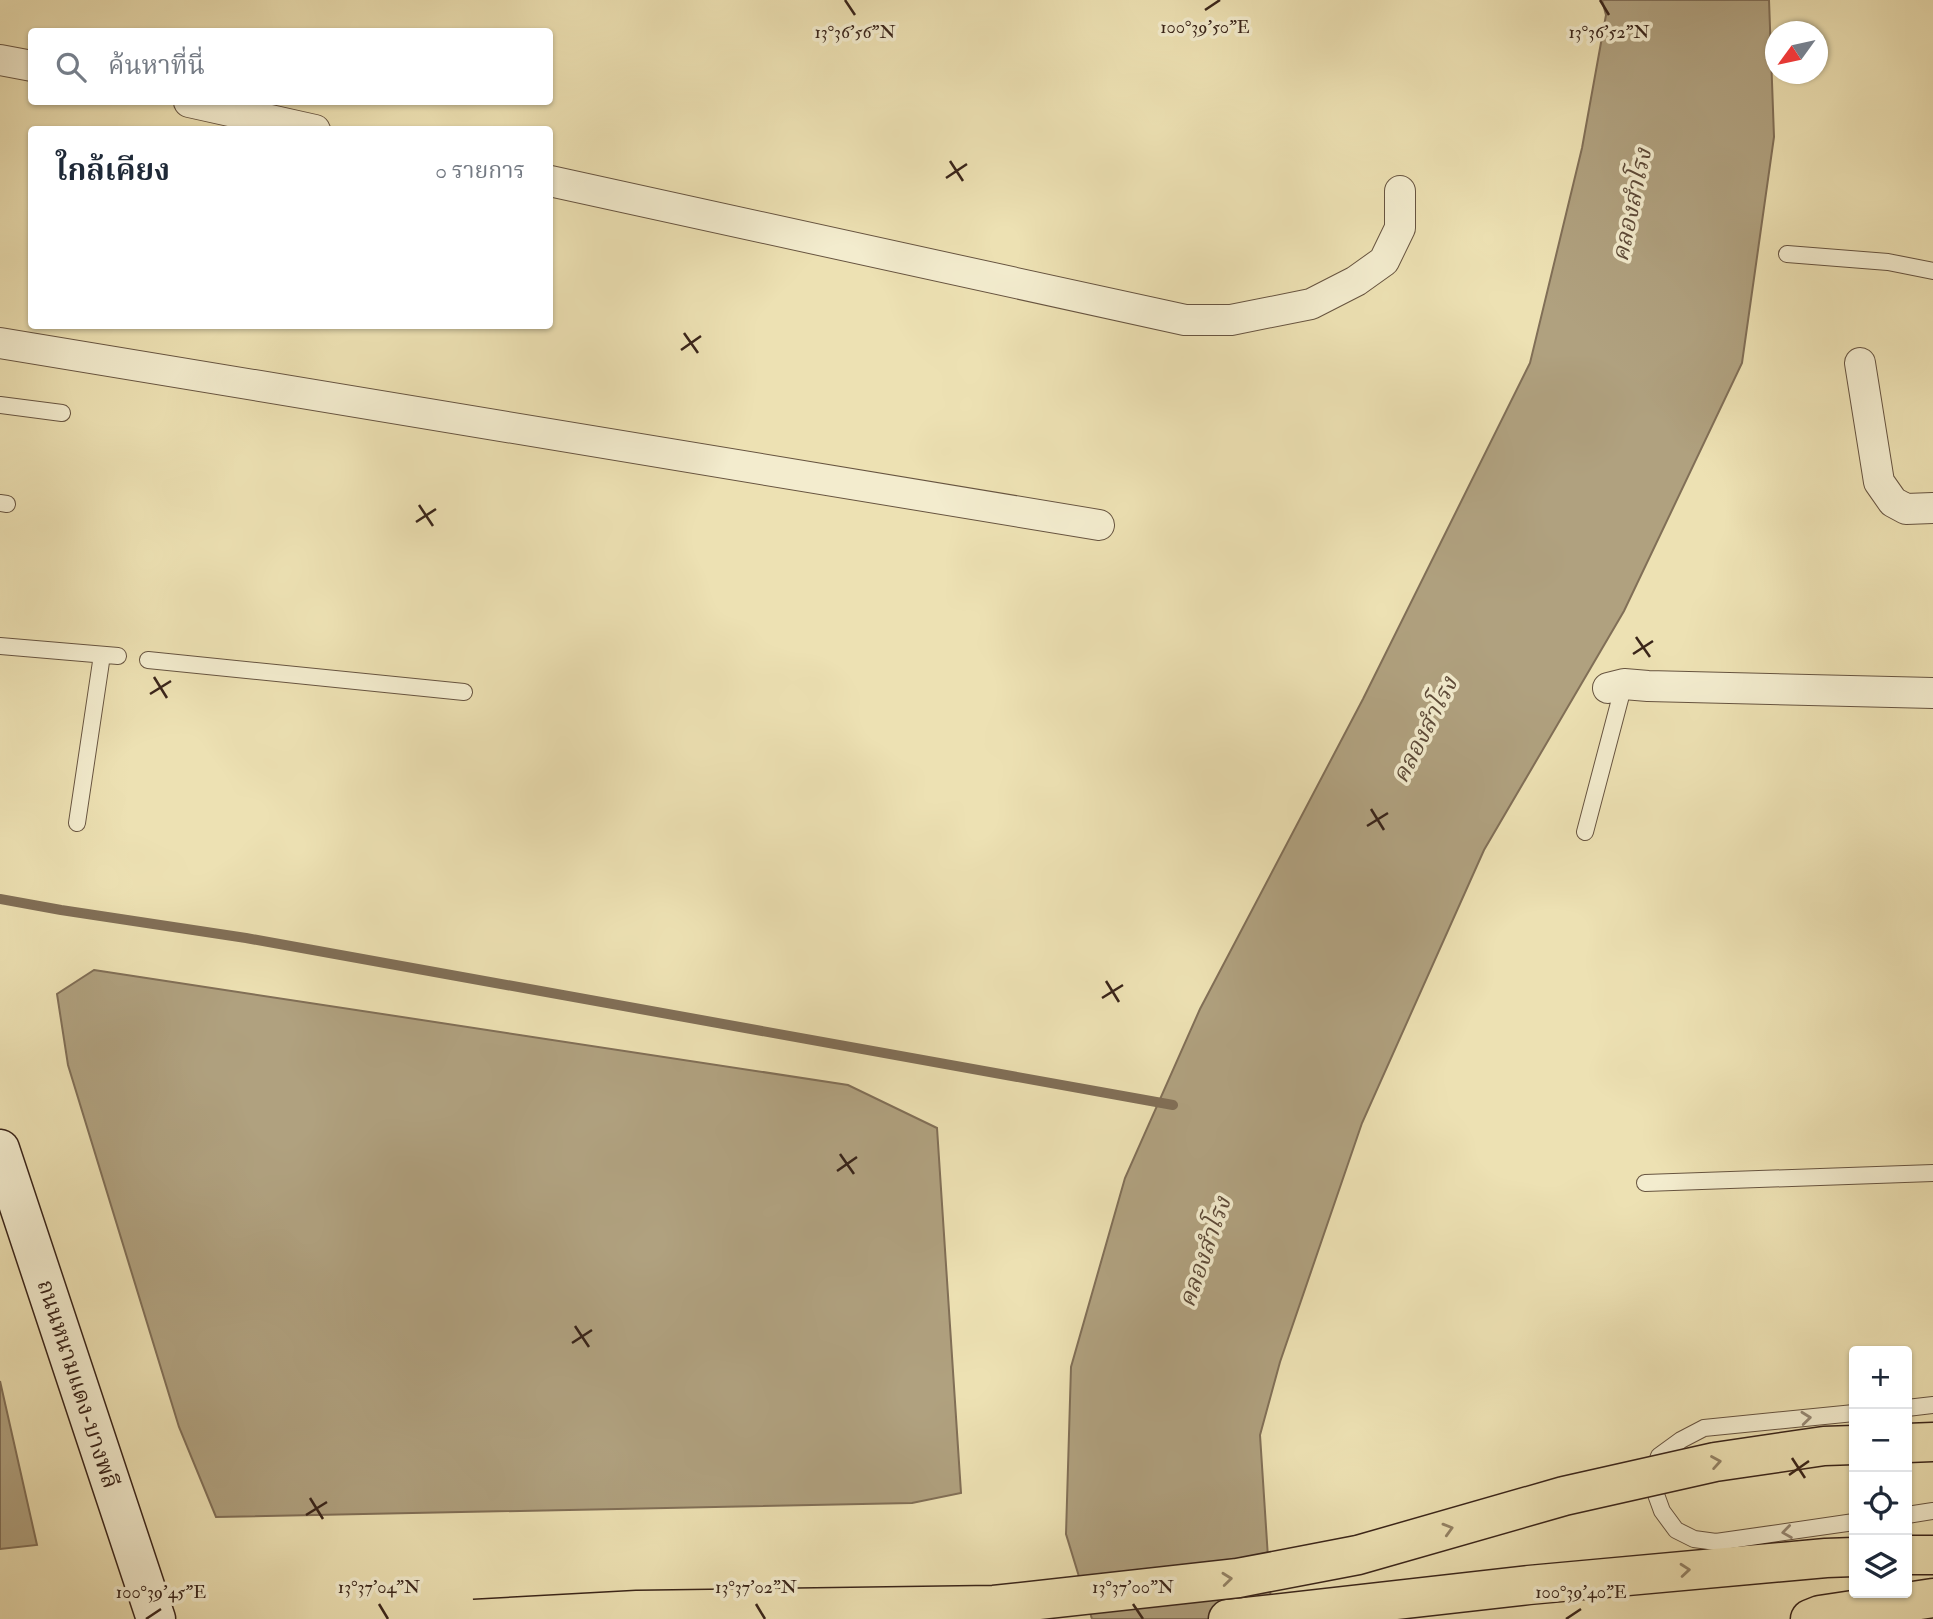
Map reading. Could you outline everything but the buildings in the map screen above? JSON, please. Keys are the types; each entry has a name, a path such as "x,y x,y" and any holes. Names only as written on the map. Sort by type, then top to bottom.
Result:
{"highway":[{"path":"1912,1443 1933,1443"},
{"path":"474,1619 637,1610 994,1605 1238,1578 1358,1555 1564,1496 1715,1462 1824,1446 1849,1445"},
{"path":"1912,1555 1933,1555"},
{"path":"1228,1619 1529,1585 1849,1557"},
{"path":"1815,1617 1933,1598"}],"main road":[{"name":"ถนนหนามแดง-บางพลี","path":"0,1149 156,1619"}],"street":[{"path":"0,60 28,65"},
{"path":"202,105 297,126"},
{"path":"553,182 1185,320 1231,320 1311,304 1356,281 1384,261 1400,228 1400,191"},
{"path":"0,343 1099,525"},
{"path":"1860,363 1879,482 1893,502 1906,509 1933,508"},
{"path":"1616,686 1933,693"}],"lane":[{"path":"1787,254 1888,262 1933,271"},
{"path":"0,405 62,413"},
{"path":"0,646 118,656"},
{"path":"77,823 102,655"},
{"path":"148,660 464,692"},
{"path":"1585,832 1616,686"},
{"path":"1645,1183 1933,1172"},
{"path":"1912,1407 1933,1405"},
{"path":"1849,1414 1704,1429 1681,1440 1659,1456 1653,1474 1654,1489 1662,1511 1676,1530 1694,1539 1716,1542 1849,1523"},
{"path":"1912,1514 1933,1511"}],"water":[{"name":"คลองสำโรง","path":"1602,0 1769,0 1770,21 1765,21 1765,84 1772,84 1774,137 1742,363 1624,611 1484,850 1362,1123 1280,1362 1260,1435 1272,1619 1092,1619 1066,1534 1071,1367 1125,1178 1200,1009 1363,699 1530,363 1582,148 1606,15"},
{"path":"94,970 848,1085 937,1128 961,1493 912,1503 216,1517 179,1427 68,1065 57,994"},
{"path":"0,1381 37,1545 0,1549"}],"waterway":[{"path":"0,899 246,938 1173,1105"}]}
